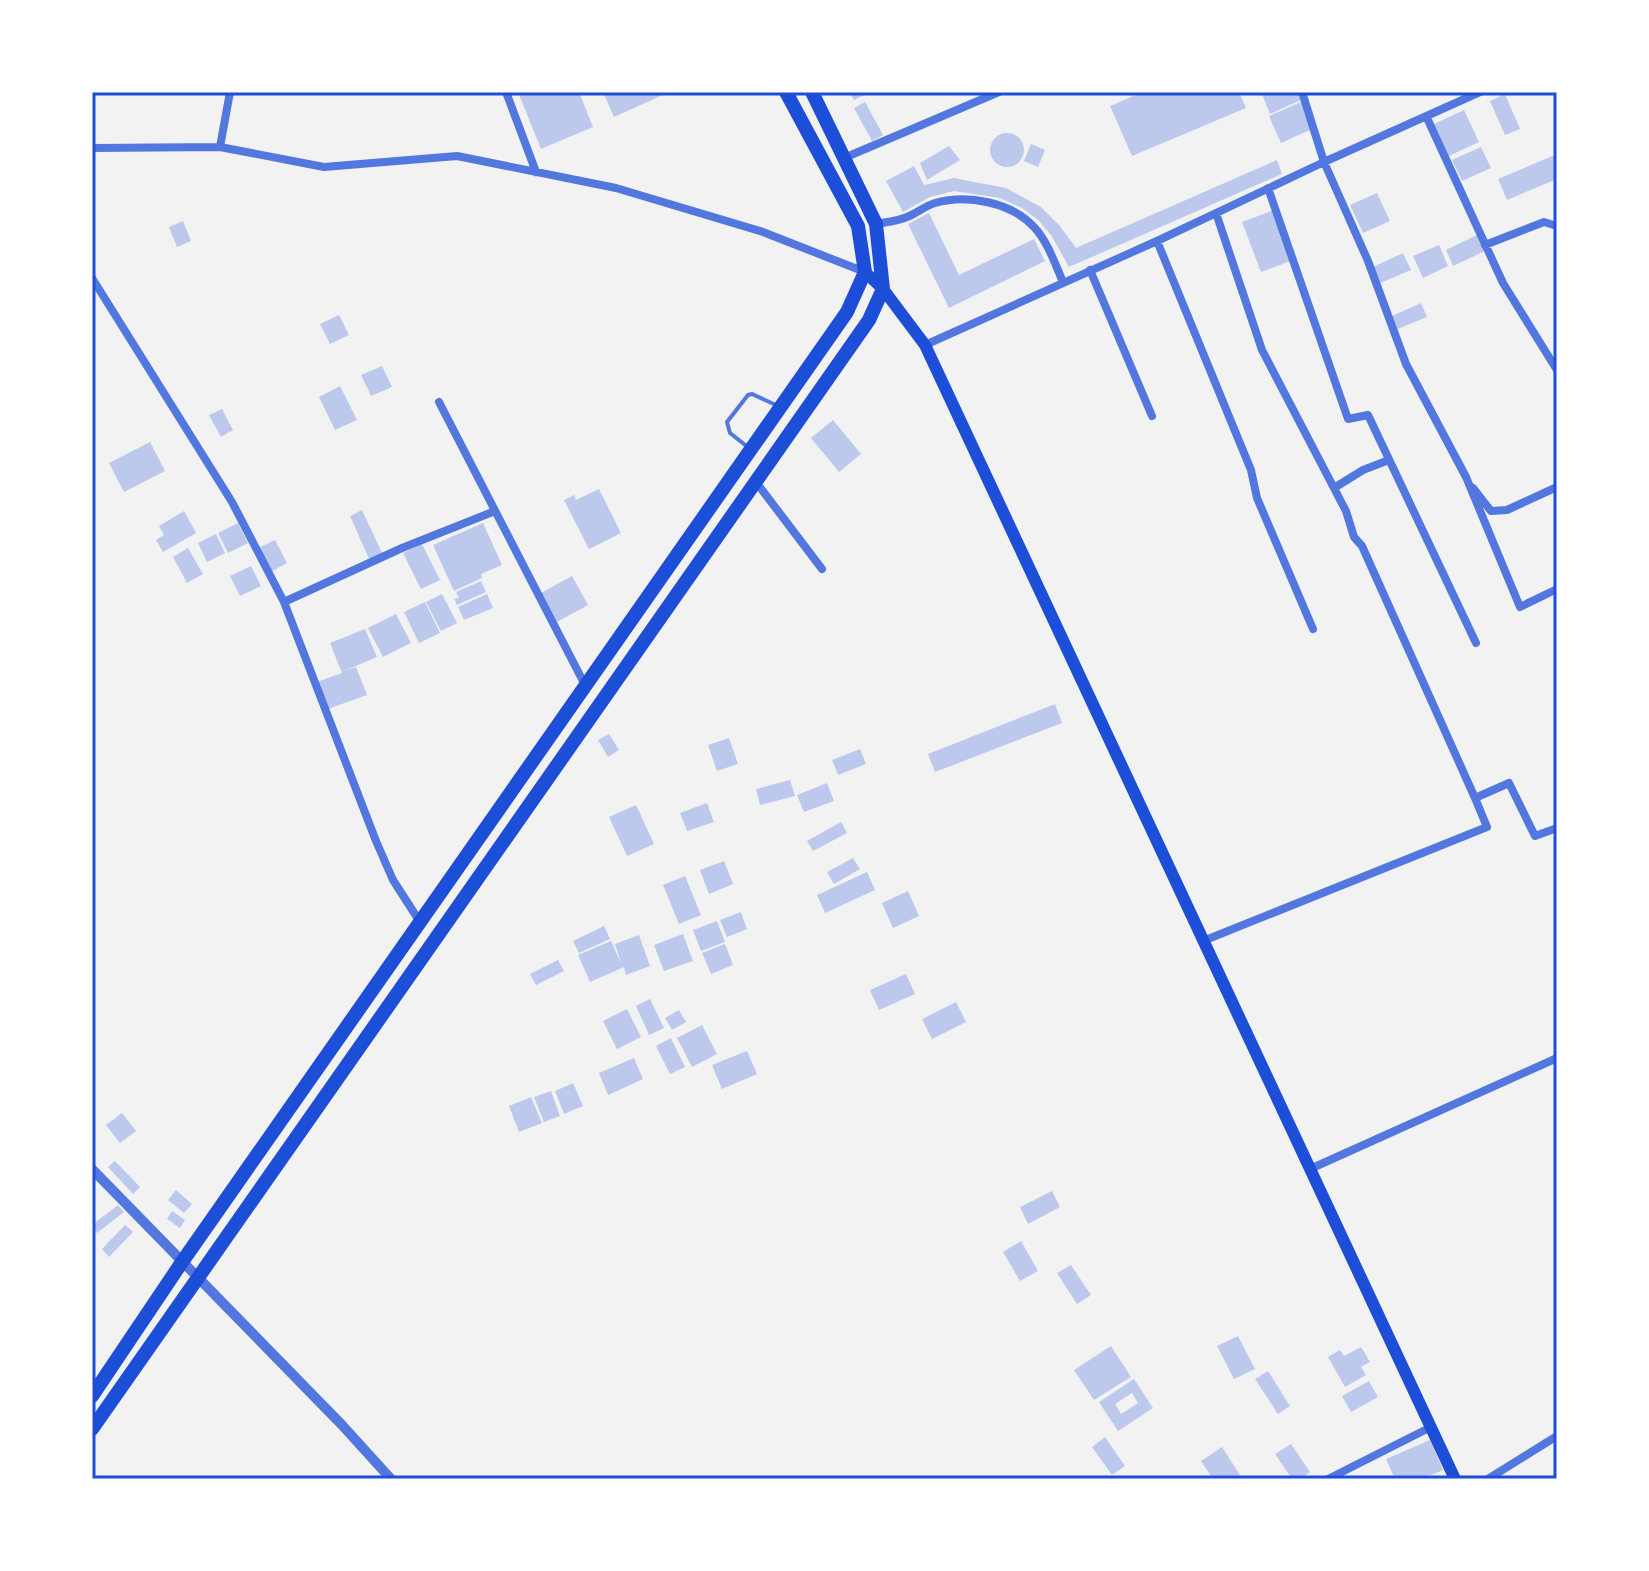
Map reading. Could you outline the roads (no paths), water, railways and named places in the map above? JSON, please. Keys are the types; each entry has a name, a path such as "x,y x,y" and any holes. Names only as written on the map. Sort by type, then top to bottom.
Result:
{"main road":[{"path":"92,1396 182,1262 847,312 865,272 858,226 786,92"},
{"path":"92,1429 869,320 883,289 876,224 812,92"},
{"path":"865,272 883,289 925,345 1455,1479"}],"street":[{"path":"220,147 230,92"},
{"path":"506,92 536,172"},
{"path":"844,158 999,92"},
{"path":"1302,92 1324,162 1368,261 1416,385 1466,477 1520,607 1557,589"},
{"path":"925,345 1480,92"},
{"path":"1427,118 1503,283 1557,370"},
{"path":"92,148 220,147 324,167 457,156 616,188 763,232 865,272"},
{"path":"1268,188 1348,419 1368,415 1476,643"},
{"path":"876,224 905,218 931,204 954,199 995,204 1018,214 1034,226 1046,243 1063,282"},
{"path":"1203,941 1487,827 1362,546 1354,537 1346,511 1262,350 1216,213"},
{"path":"1485,245 1544,222 1557,226"},
{"path":"1157,241 1251,470 1257,498 1313,629"},
{"path":"1090,270 1152,416"},
{"path":"92,278 232,502 284,602 376,841 393,880 420,922"},
{"path":"439,402 586,687"},
{"path":"1334,488 1363,470 1389,460"},
{"path":"1466,477 1491,511 1507,510 1557,487"},
{"path":"756,482 822,569"},
{"path":"284,602 402,548 495,511"},
{"path":"1475,798 1509,783 1535,836 1557,828"},
{"path":"1310,1169 1557,1058"},
{"path":"92,1169 391,1479"},
{"path":"1328,1479 1431,1427"},
{"path":"1488,1479 1557,1436"}],"lane":[{"path":"751,450 730,433 727,426 734,412 752,394 781,407"}]}
